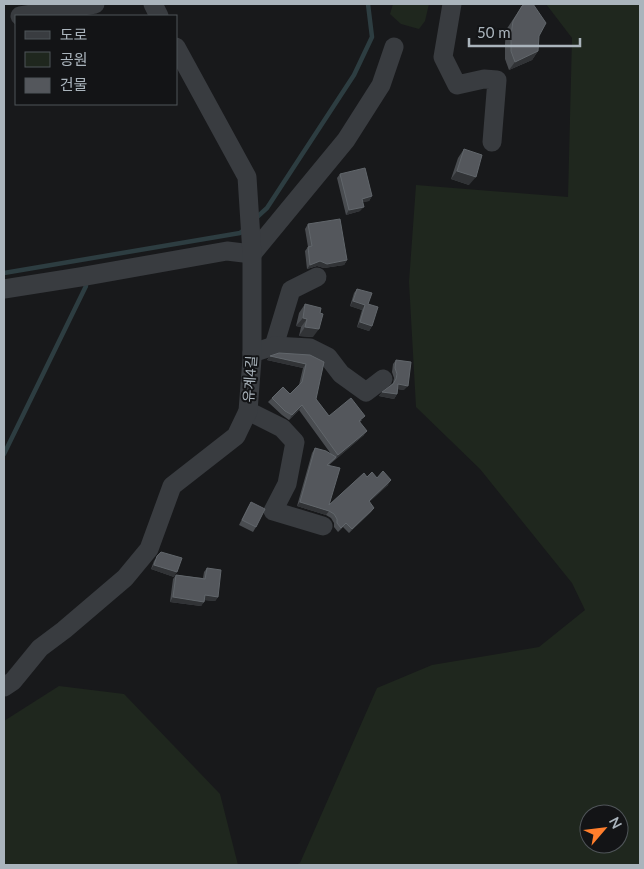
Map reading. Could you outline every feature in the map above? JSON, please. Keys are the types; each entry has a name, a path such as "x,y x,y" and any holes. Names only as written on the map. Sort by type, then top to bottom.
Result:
{"lane":[{"path":"24,15 95,4"},
{"path":"152,4 158,15"},
{"path":"452,4 443,57 457,85 484,79 497,80 492,142"},
{"path":"4,289 227,252 252,254 346,140 381,85 394,47"},
{"name":"유계4길","path":"4,687 14,681 40,648 125,578 149,549 172,486 236,436 248,411 252,353 252,254 247,177 178,51"},
{"path":"274,346 291,290 316,277"},
{"path":"252,353 274,346 310,348 328,356 342,374 366,392 383,379"},
{"path":"248,411 282,428 295,442 287,484 273,511 323,526"}],"green space":[{"path":"393,4 429,4 425,21 419,29 401,24 390,14"},
{"path":"546,4 640,4 640,865 295,865 300,863 377,688 432,665 539,647 585,610 572,583 480,469 416,407 409,282 416,185 568,197 572,38"},
{"path":"59,686 124,694 220,794 238,865 4,865 4,721"}],"building":[{"path":"525,4 533,4 546,23 539,36 538,51 515,62 511,51 513,21"},
{"path":"464,149 482,155 476,177 457,171"},
{"path":"365,168 372,196 362,199 364,207 349,210 340,174"},
{"path":"340,219 347,260 327,264 320,261 310,265 308,247 312,246 308,224"},
{"path":"357,289 372,293 368,304 378,307 372,326 360,322 365,305 353,301"},
{"path":"305,304 321,308 320,313 323,314 319,329 305,327 307,319 303,318"},
{"path":"279,353 310,355 324,362 316,399 329,416 351,398 365,416 359,421 367,431 338,455 302,405 292,415 272,398 283,387 290,394 302,382 306,364 270,356"},
{"path":"396,360 411,362 408,386 398,384 397,394 382,392 393,384 396,379"},
{"path":"315,448 326,451 336,457 327,465 340,468 329,505 364,473 367,477 372,472 377,478 383,471 391,480 369,501 374,508 352,529 346,523 341,528 334,514 329,511 300,502"},
{"path":"251,502 265,509 256,527 242,520"},
{"path":"161,552 182,558 177,572 154,565 157,556"},
{"path":"207,568 221,570 218,597 205,595 204,602 173,597 176,575 205,579"}],"waterway":[{"path":"256,218 267,208 354,75 372,37 368,4"},
{"path":"4,273 240,233 245,229"},
{"path":"4,454 86,286"}]}
